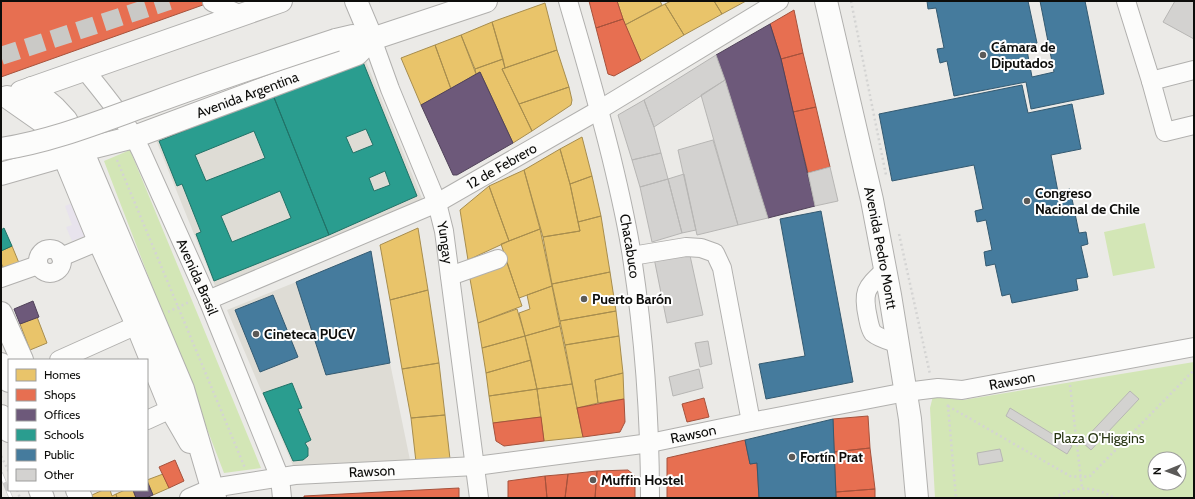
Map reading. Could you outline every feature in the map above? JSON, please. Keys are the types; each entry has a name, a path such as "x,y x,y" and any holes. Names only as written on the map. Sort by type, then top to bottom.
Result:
{"main road":[{"path":"4,98 281,1"},
{"name":"Yungay","path":"356,1 372,39"},
{"name":"Avenida Argentina","path":"1,174 134,137 357,54 372,39 486,1"},
{"name":"Avenida Pedro Montt","path":"826,1 872,200 899,344 910,419 917,498"},
{"path":"1,149 32,143 64,134 199,85 336,40 353,36 372,39"},
{"path":"32,88 54,107 66,120 73,153 99,241 183,389 211,485"},
{"path":"4,98 47,125 73,153 145,322 171,409 211,485"},
{"path":"1,313 22,359"},
{"path":"1,364 8,379"},
{"path":"1,416 8,429"}],"street":[{"name":"Chacabuco","path":"568,1 599,110 621,198 632,256 643,346 650,443 650,498"},
{"name":"12 de Febrero","path":"207,297 437,202 599,110 778,1"},
{"path":"1126,1 1165,132 1194,124"},
{"path":"212,2 241,15"},
{"name":"Yungay","path":"372,39 390,89 437,202 444,231 479,498"},
{"name":"Avenida Brasil","path":"84,70 134,137 207,297 280,478 282,498"},
{"path":"1151,81 1194,70"},
{"path":"1,278 38,265 47,273 54,272 60,268 62,264 61,257 99,241"},
{"path":"632,256 686,246 701,248 715,253 722,268 751,422"},
{"path":"450,276 498,259"},
{"path":"61,359 145,322"},
{"name":"Rawson","path":"189,498 211,485 250,482 295,475 476,466 650,443 906,392 933,388 962,390 1194,347"},
{"path":"148,420 171,409"}],"path":[{"path":"117,160 250,482"},
{"path":"145,322 207,297"},
{"path":"1068,370 1082,488"},
{"path":"933,388 935,398 948,406 1070,476 1081,477 1090,476 1194,370"},
{"path":"948,406 956,498"},
{"path":"1,456 8,470"},
{"path":"1054,498 1067,491 1082,488 1098,490 1114,498"}],"shaded area":[{"path":"365,59 423,201 215,286 156,140"},
{"path":"77,201 90,234 72,241 66,227 72,225 65,206"},
{"path":"296,282 326,374 390,363 410,460 294,468 227,310"}],"green space":[{"path":"130,150 261,468 224,473 104,161"},
{"path":"1145,223 1155,268 1113,276 1104,232"},
{"name":"Plaza O'Higgins","path":"1194,362 1194,498 935,498 930,408 933,396 963,400"}],"building: Homes":[{"path":"617,1 660,1 662,5 625,25"},
{"path":"671,1 714,1 722,14 684,35 665,4"},
{"path":"714,1 746,1 722,14"},
{"path":"545,3 557,50 505,68 492,22"},
{"path":"665,4 684,35 641,61 625,25"},
{"path":"492,22 503,59 475,69 461,35"},
{"path":"461,35 476,74 451,89 435,45"},
{"path":"435,45 451,89 421,105 401,58"},
{"path":"557,50 569,87 519,104 502,69"},
{"path":"503,59 505,68 502,69 532,131 513,143 480,72 476,74 475,69"},
{"path":"569,87 572,100 571,105 532,131 519,104"},
{"path":"582,137 592,176 570,184 560,149"},
{"path":"560,149 570,184 580,231 543,237 524,170"},
{"path":"524,170 540,229 509,241 489,186"},
{"path":"592,176 601,216 578,222 570,184"},
{"path":"489,186 509,241 468,260 460,210"},
{"path":"601,216 610,272 552,284 543,237 580,231 578,222"},
{"path":"418,228 428,290 390,300 380,245"},
{"path":"540,229 552,286 519,298 501,244"},
{"path":"12,246 19,263 4,269 1,263 1,251"},
{"path":"507,263 522,306 478,323 470,279 473,275"},
{"name":"Puerto Barón","path":"610,272 616,311 560,321 552,284"},
{"path":"552,286 560,326 525,336 519,313 530,309 527,295"},
{"path":"428,290 439,363 402,369 390,300"},
{"path":"517,309 525,336 482,348 478,323"},
{"path":"616,311 619,336 565,345 560,321"},
{"path":"37,317 47,343 30,350 20,324"},
{"path":"560,326 572,384 537,389 525,336"},
{"path":"525,336 531,360 486,373 482,348"},
{"path":"619,336 623,373 595,380 598,403 577,408 565,345"},
{"path":"531,360 537,389 489,396 486,373"},
{"path":"439,363 445,415 411,418 402,369"},
{"path":"623,373 624,399 598,403 595,380"},
{"path":"572,384 583,437 544,441 537,389"},
{"path":"537,389 541,417 493,423 489,396"},
{"path":"445,415 450,459 416,462 411,418"},
{"path":"163,474 169,488 153,495 148,480"},
{"path":"101,491 110,491 112,496 116,494 117,498 93,498 92,495"},
{"path":"123,491 133,491 136,498 117,498 116,494"}],"building: Shops":[{"path":"1,1 214,1 1,77"},
{"path":"589,1 617,1 623,19 596,28"},
{"path":"794,10 803,53 781,59 770,24"},
{"path":"623,19 641,61 614,76 608,74 596,28"},
{"path":"803,53 816,107 793,112 781,59"},
{"path":"816,107 830,167 808,173 793,112"},
{"path":"704,398 709,417 687,422 682,404"},
{"path":"624,399 625,422 620,432 583,437 577,408"},
{"path":"868,416 870,448 834,452 833,419"},
{"path":"541,417 544,441 504,446 496,441 493,423"},
{"path":"745,440 750,464 757,463 759,498 667,498 667,458"},
{"path":"870,448 875,489 836,492 834,452"},
{"path":"175,460 184,481 169,488 159,467"},
{"path":"628,470 635,476 635,498 595,498 597,471"},
{"path":"597,471 595,498 565,498 568,474"},
{"path":"568,474 565,498 547,498 545,476"},
{"path":"545,476 547,498 508,498 508,481"},
{"path":"459,488 459,498 304,498 304,496"},
{"path":"875,489 875,498 836,498 836,492"}],"building: Offices":[{"path":"770,24 781,59 815,206 768,218 716,55"},
{"path":"480,72 513,143 457,175 453,175 421,105"},
{"path":"33,301 39,317 20,324 14,309"},
{"path":"148,483 153,495 146,498 136,498 133,491 148,491"}],"building: Schools":[{"path":"363,62 417,196 329,235 273,95","holes":["366,129 373,145 353,153 346,137","385,171 390,185 374,191 369,178"]},
{"path":"273,95 329,235 214,281 196,234 201,232 182,184 177,186 159,141","holes":["254,131 265,158 206,181 195,155","280,191 291,218 232,242 221,216"]},
{"path":"4,228 12,246 1,251 1,230"},
{"path":"292,383 302,408 298,409 311,440 305,443 308,448 308,456 303,460 293,461 263,393"}],"building: Public":[{"name":"Cámara de Diputados","path":"927,1 1028,1 1037,43 1026,45 1032,77 1054,72 1040,1 1085,1 1104,94 1031,109 1026,82 954,96 947,61 940,63 937,49 944,48 936,8 928,9"},
{"name":"Congreso Nacional de Chile","path":"1022,85 1028,113 1072,104 1081,149 1051,155 1058,192 1070,189 1079,233 1086,232 1088,244 1081,246 1088,277 1076,279 1078,290 1012,303 1010,294 1002,296 995,264 986,266 984,252 992,250 986,220 977,222 975,211 983,209 974,165 892,181 879,114"},
{"path":"821,211 853,382 766,399 759,364 805,356 780,219"},
{"path":"371,251 390,363 326,375 296,282"},
{"path":"273,295 298,357 260,372 235,310"},
{"name":"Fortín Prat","path":"833,419 836,498 759,498 757,463 750,464 745,440"}],"building: Other":[{"path":"1175,1 1194,1 1194,39 1163,22"},
{"path":"716,55 725,80 654,127 644,100"},
{"path":"725,80 768,218 738,225 701,95"},
{"path":"644,100 654,127 661,153 632,160 618,115"},
{"path":"713,140 738,225 697,235 678,150"},
{"path":"661,153 668,179 640,187 632,160"},
{"path":"830,167 838,201 815,206 808,173"},
{"path":"684,174 696,230 682,233 668,179"},
{"path":"668,179 682,233 652,242 640,187"},
{"path":"689,251 703,315 667,323 654,258"},
{"path":"708,341 712,364 700,367 695,343"},
{"path":"699,369 703,388 673,396 669,377"},
{"path":"1130,391 1139,399 1091,450 1082,442"},
{"path":"1010,408 1072,446 1067,454 1006,416"},
{"path":"1000,449 1003,461 979,465 977,453"}],"tunnel":[{"path":"1,56 169,1"}],"railway":[{"path":"1,474 8,491"},
{"path":"8,491 11,498"}],"place":[{"name":"Cámara de Diputados","path":"983,55"},
{"name":"Congreso Nacional de Chile","path":"1027,201"},
{"name":"Puerto Barón","path":"584,299"},
{"name":"Cineteca PUCV","path":"256,334"},
{"name":"Fortín Prat","path":"792,457"},
{"name":"Muffin Hostel","path":"593,480"}]}
